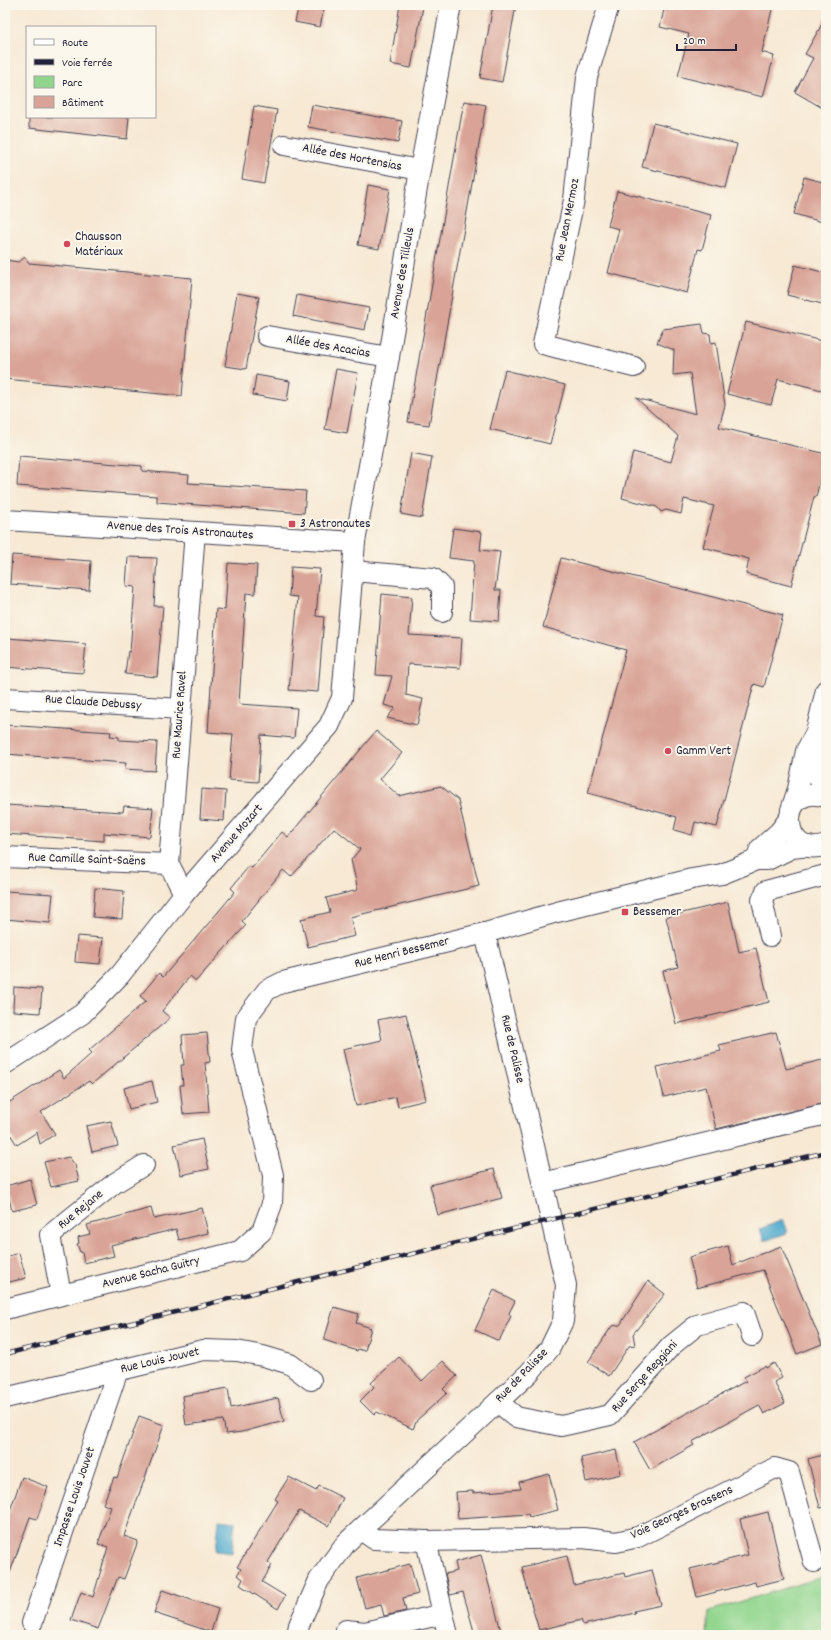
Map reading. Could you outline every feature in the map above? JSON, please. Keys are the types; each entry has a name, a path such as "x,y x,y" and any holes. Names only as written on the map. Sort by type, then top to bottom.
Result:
{"street":[{"name":"Avenue des Tilleuls","path":"355,542 389,357 420,170 451,5"},
{"name":"Rue Jean Mermoz","path":"609,5 587,77 574,200 543,344 634,367"},
{"name":"Allée des Hortensias","path":"284,145 420,170"},
{"name":"Allée des Acacias","path":"267,336 389,357"},
{"name":"Avenue des Trois Astronautes","path":"5,520 355,542"},
{"name":"Rue Maurice Ravel","path":"169,864 195,532"},
{"name":"Avenue Mozart","path":"5,1064 82,1014 120,975 184,894 329,726 342,698 354,572 355,542"},
{"path":"354,572 433,578 442,587 442,612"},
{"path":"756,860 760,849 779,832 796,803 802,798 810,795 826,796 816,770 816,732 826,690"},
{"name":"Rue Claude Debussy","path":"5,698 181,709"},
{"path":"790,814 798,789 806,751 816,732"},
{"name":"Rue Henri Bessemer","path":"790,814 790,827 793,835 798,841 820,851"},
{"name":"Rue Henri Bessemer","path":"272,1204 273,1175 242,1050 246,1018 267,990 283,982 485,933 564,911 685,881 722,874 756,860 767,860 792,848 820,851"},
{"name":"Rue Camille Saint-Saëns","path":"5,857 169,864"},
{"path":"169,864 184,894"},
{"path":"770,936 762,900 766,891 776,887 826,876"},
{"name":"Rue de Palisse","path":"297,1635 299,1625 319,1580 346,1543 529,1372 550,1348 563,1321 566,1285 485,933"},
{"path":"543,1184 826,1114"},
{"name":"Rue Rejane","path":"61,1295 50,1235 115,1183 144,1165"},
{"name":"Avenue Sacha Guitry","path":"5,1309 240,1251 262,1231 272,1204"},
{"name":"Rue Serge Reggiani","path":"498,1402 516,1417 561,1426 610,1415 671,1346 696,1325 744,1312 752,1336"},
{"name":"Rue Louis Jouvet","path":"5,1398 203,1350 237,1351 263,1356 290,1364 311,1380"},
{"name":"Impasse Louis Jouvet","path":"32,1623 118,1370"},
{"name":"Voie Georges Brassens","path":"360,1530 374,1539 426,1541 583,1538 616,1542 638,1537 775,1468 789,1472 814,1562"},
{"path":"426,1541 448,1635"},
{"path":"346,1630 365,1632 443,1614"}],"green space":[{"path":"826,1576 826,1635 707,1635 709,1611"}],"water":[{"path":"783,1220 787,1233 764,1241 760,1229"},
{"path":"219,1520 235,1522 232,1553 216,1551"}],"building":[{"path":"299,5 324,8 320,27 295,22"},
{"path":"400,5 423,7 411,68 390,64"},
{"path":"493,5 516,5 502,82 480,78"},
{"path":"665,5 773,5 762,52 774,56 763,97 678,76 689,34 660,27"},
{"path":"826,17 826,110 795,92 813,58 805,54"},
{"path":"464,101 486,105 429,425 408,422"},
{"path":"312,105 402,121 398,143 308,127"},
{"path":"254,106 277,110 264,183 242,179"},
{"path":"29,118 129,118 127,139 29,128"},
{"path":"653,123 737,144 726,188 642,167"},
{"path":"804,177 826,183 826,223 794,214"},
{"path":"368,185 390,189 379,249 358,245"},
{"path":"617,191 711,215 702,250 698,249 687,293 608,273 619,229 608,226"},
{"path":"25,257 29,263 192,278 182,396 5,379 5,260 19,262"},
{"path":"795,265 826,273 826,305 787,295"},
{"path":"237,293 259,297 246,369 225,366"},
{"path":"297,295 369,308 365,330 293,316"},
{"path":"746,322 826,342 826,391 778,379 771,405 727,394"},
{"path":"702,324 704,333 710,334 711,343 716,342 725,405 719,427 826,454 826,482 820,480 816,497 814,497 791,586 746,574 749,559 703,547 714,506 684,499 681,514 666,510 661,512 657,507 622,498 633,452 671,462 678,436 636,398 696,414 690,373 673,375 674,350 657,343 663,329"},
{"path":"336,369 358,373 347,433 325,429"},
{"path":"505,370 565,385 550,444 490,429"},
{"path":"256,375 290,381 287,401 253,395"},
{"path":"411,453 432,457 422,518 401,514"},
{"path":"19,456 142,466 142,471 189,475 188,483 306,491 304,513 157,502 157,496 17,486"},
{"path":"453,528 482,532 480,550 500,552 495,590 501,590 499,621 470,619 474,561 449,558"},
{"path":"12,555 91,561 89,590 10,584"},
{"path":"128,557 157,558 154,606 163,606 157,677 125,674 128,651 130,652 135,587 126,586"},
{"path":"561,558 783,615 764,687 754,684 717,827 695,822 692,835 674,830 677,817 588,793 626,650 543,627"},
{"path":"228,563 257,565 255,594 246,593 239,704 297,708 294,738 261,735 258,782 229,780 233,734 208,732 216,609 225,610"},
{"path":"291,567 320,569 316,616 324,617 318,692 289,690 298,597 289,596"},
{"path":"382,594 412,597 409,635 462,638 460,668 408,664 406,695 423,699 417,725 387,718 395,708 384,705 392,676 376,675"},
{"path":"7,638 86,644 83,673 5,667"},
{"path":"5,725 111,732 110,736 119,737 119,740 157,742 155,771 125,769 126,763 5,754"},
{"path":"376,731 402,753 380,779 399,796 441,786 458,800 479,886 350,917 355,936 308,947 301,919 330,912 326,898 358,890 351,860 360,849 334,828 291,877 283,870 242,921 246,925 196,981 190,976 162,1011 170,1018 92,1084 89,1081 41,1112 55,1134 40,1144 37,1132 17,1145 5,1126 5,1105 59,1070 64,1078 92,1053 89,1050 146,1001 140,996 159,973 163,977 235,892 231,888 249,866 252,868 282,832 288,837"},
{"path":"202,789 226,791 224,821 200,819"},
{"path":"5,805 123,812 124,806 153,808 150,837 104,833 104,841 5,834"},
{"path":"95,888 124,891 122,919 93,917"},
{"path":"5,891 53,894 50,923 5,919"},
{"path":"728,902 739,952 756,948 769,1002 676,1024 663,971 678,967 666,917"},
{"path":"77,936 103,938 100,964 75,962"},
{"path":"14,987 42,989 40,1013 13,1011"},
{"path":"406,1014 426,1100 398,1107 396,1097 356,1106 343,1049 382,1040 378,1020"},
{"path":"776,1032 786,1069 826,1059 826,1103 716,1129 706,1087 664,1097 657,1067 721,1051 719,1045"},
{"path":"207,1033 210,1062 205,1063 209,1112 183,1114 180,1085 183,1085 181,1065 184,1065 182,1035"},
{"path":"152,1081 157,1102 129,1109 124,1088"},
{"path":"111,1121 118,1146 92,1152 86,1126"},
{"path":"202,1139 209,1169 181,1175 174,1145"},
{"path":"69,1157 75,1165 79,1181 51,1187 44,1162"},
{"path":"494,1169 502,1198 438,1215 430,1185"},
{"path":"30,1179 37,1205 12,1211 6,1186"},
{"path":"151,1208 154,1219 202,1208 208,1233 179,1240 176,1229 111,1245 114,1256 84,1263 82,1252 80,1252 77,1244 79,1243 78,1237 90,1234 87,1225"},
{"path":"728,1246 733,1265 781,1246 822,1344 797,1354 763,1270 697,1288 689,1257"},
{"path":"19,1253 26,1278 5,1283 5,1257"},
{"path":"648,1281 665,1294 633,1334 635,1345 629,1346 609,1376 588,1362 612,1326 620,1325"},
{"path":"494,1290 515,1301 509,1313 511,1316 499,1341 475,1330"},
{"path":"334,1307 359,1314 356,1323 371,1328 365,1351 358,1349 357,1351 324,1340"},
{"path":"399,1357 422,1381 443,1361 457,1376 443,1389 447,1393 417,1420 413,1429 377,1412 374,1415 360,1401 374,1387 371,1383"},
{"path":"774,1363 782,1378 774,1382 785,1403 764,1414 759,1405 692,1442 694,1445 650,1470 634,1442 746,1381 744,1377"},
{"path":"228,1388 231,1408 278,1398 284,1421 242,1432 226,1434 223,1420 186,1425 182,1396"},
{"path":"139,1416 164,1425 124,1536 138,1541 124,1579 118,1577 98,1629 71,1620 81,1592 93,1597 108,1547 98,1544 111,1507 103,1504 114,1477 117,1478"},
{"path":"616,1450 621,1474 586,1482 581,1458"},
{"path":"826,1454 826,1507 820,1508 808,1459"},
{"path":"549,1474 558,1510 529,1517 528,1514 458,1519 456,1492 473,1491 473,1493 521,1489 519,1482"},
{"path":"22,1477 48,1487 37,1519 30,1517 7,1581 5,1581 5,1524"},
{"path":"289,1477 316,1491 319,1486 343,1498 329,1526 299,1511 268,1562 272,1565 262,1582 285,1596 278,1609 240,1585 243,1579 237,1575 241,1569 237,1567 278,1501 275,1499"},
{"path":"768,1512 784,1579 756,1586 755,1582 697,1597 690,1569 748,1555 740,1519"},
{"path":"481,1555 502,1635 475,1635 463,1592 450,1595 445,1574 457,1571 455,1562"},
{"path":"567,1556 574,1585 624,1573 625,1577 652,1570 661,1605 634,1611 635,1613 583,1625 581,1620 539,1630 522,1567"},
{"path":"410,1564 418,1594 403,1598 406,1611 384,1616 381,1604 365,1608 357,1578"},
{"path":"162,1590 218,1609 211,1632 154,1613"}],"railway":[{"path":"5,1354 826,1152"}],"place":[{"name":"Chausson Matériaux","path":"67,244"},
{"name":"3 Astronautes","path":"292,524"},
{"name":"Gamm Vert","path":"668,751"},
{"name":"Bessemer","path":"625,912"}]}
